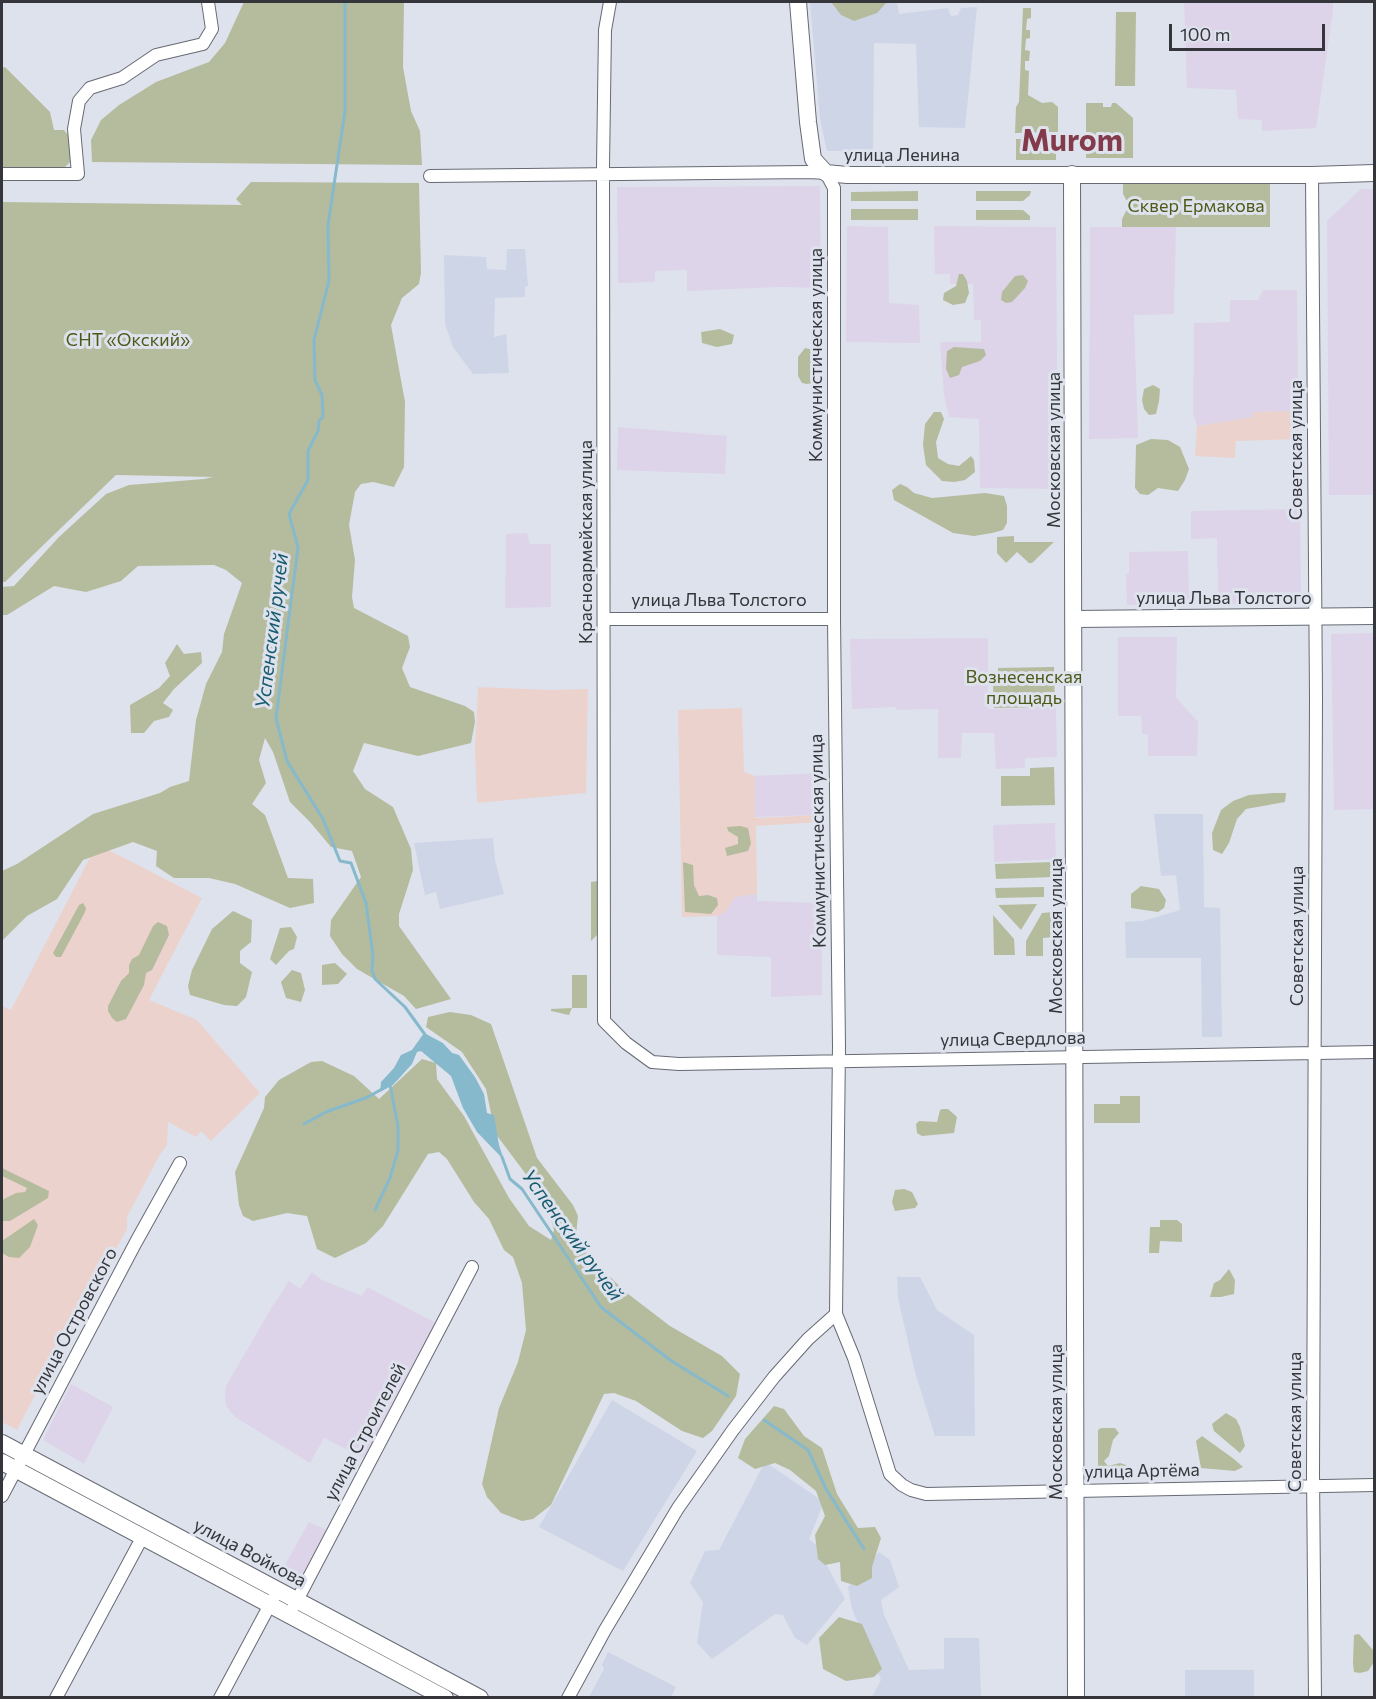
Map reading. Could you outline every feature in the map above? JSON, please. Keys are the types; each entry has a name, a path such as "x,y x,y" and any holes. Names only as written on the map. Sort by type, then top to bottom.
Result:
{"street":[{"path":"2,174 78,174 74,129 79,101 90,88 122,78 156,55 203,44 212,29 208,2"},
{"name":"Красноармейская улица","path":"610,2 605,30 603,174 604,1021 619,1038 652,1062"},
{"path":"798,2 813,159 826,173"},
{"name":"улица Ленина","path":"430,176 826,173 847,175 1312,175 1374,173"},
{"name":"Коммунистическая улица","path":"826,173 834,188 837,1314 854,1358 890,1474 911,1490"},
{"name":"Московская улица","path":"1072,174 1076,1698"},
{"name":"Советская улица","path":"1312,175 1315,1698"},
{"name":"улица Льва Толстого","path":"1074,619 1374,616"},
{"name":"улица Льва Толстого","path":"604,619 834,619"},
{"name":"улица Свердлова","path":"652,1062 679,1064 1374,1052"},
{"name":"улица Островского","path":"2,1496 14,1462 180,1163"},
{"name":"улица Строителей","path":"293,1607 472,1267"},
{"path":"568,1698 678,1508 774,1377 808,1339 837,1314"},
{"name":"улица Войкова","path":"2,1443 14,1462 143,1536 274,1597"},
{"name":"улица Войкова","path":"14,1462 293,1607 480,1698"},
{"name":"улица Артёма","path":"911,1490 926,1494 1374,1485"},
{"path":"56,1698 143,1536"},
{"path":"220,1698 274,1597"},
{"name":"улица Войкова","path":"293,1607 446,1698"}],"shaded area":[{"path":"810,2 897,2 899,14 948,8 951,16 958,15 961,8 977,7 965,128 919,127 916,44 874,43 873,151 827,151 820,119"},
{"path":"1184,2 1333,2 1316,128 1262,131 1262,120 1238,119 1236,90 1187,88"},
{"path":"820,186 821,288 780,287 687,291 687,270 655,271 655,282 618,283 617,187"},
{"path":"1361,189 1374,189 1374,495 1329,495 1327,221"},
{"path":"847,226 888,227 889,303 919,305 920,343 846,342"},
{"path":"934,226 1056,227 1058,489 980,488 979,419 949,417 944,395 940,342 981,342 981,320 974,320 973,284 950,284 950,274 935,274"},
{"path":"1090,227 1176,227 1174,314 1134,315 1138,438 1089,439"},
{"path":"507,249 525,249 528,286 525,287 525,297 495,298 494,337 506,334 509,373 473,374 453,347 445,324 444,255 486,257 487,269 506,270"},
{"path":"1263,290 1297,290 1298,411 1254,412 1253,417 1197,426 1193,413 1194,323 1230,322 1230,300 1258,300"},
{"path":"1298,411 1299,439 1236,441 1235,458 1195,456 1197,426 1253,417 1253,412"},
{"path":"618,427 727,436 725,474 617,470"},
{"path":"1300,509 1301,603 1218,604 1217,538 1191,539 1191,511"},
{"path":"527,533 530,544 551,544 551,607 505,608 506,534"},
{"path":"1188,551 1189,604 1127,605 1126,574 1129,573 1129,552"},
{"path":"1374,633 1374,809 1334,810 1331,634"},
{"path":"1118,637 1177,637 1176,697 1198,722 1197,756 1148,756 1148,735 1142,734 1141,716 1118,716"},
{"path":"988,638 988,709 1056,708 1057,757 1025,758 1025,768 996,769 994,733 962,733 961,758 938,758 938,709 897,710 896,707 852,709 850,639"},
{"path":"478,687 588,689 586,793 477,803 475,750"},
{"path":"742,708 744,772 755,776 755,818 820,815 820,822 756,826 757,894 735,897 725,912 717,916 682,917 678,710"},
{"path":"820,773 820,815 755,817 755,776"},
{"path":"1154,814 1203,814 1204,907 1220,908 1222,1037 1202,1037 1201,958 1126,958 1125,922 1143,921 1180,910 1176,875 1161,876"},
{"path":"1055,823 1056,859 994,862 993,825"},
{"path":"493,838 495,860 504,894 440,909 436,892 425,895 414,843"},
{"path":"97,844 202,898 149,1000 197,1020 260,1093 211,1141 201,1131 196,1137 168,1122 167,1145 127,1217 127,1229 69,1335 63,1332 50,1355 54,1358 17,1430 2,1422 2,1006 11,1010"},
{"path":"757,894 757,901 822,903 822,995 771,997 771,957 717,955 717,916 725,912 735,897"},
{"path":"312,1272 322,1280 362,1296 367,1287 436,1323 364,1458 324,1438 310,1463 235,1417 227,1407 225,1400 226,1386 289,1281 300,1289"},
{"path":"897,1277 920,1277 937,1310 974,1335 975,1436 935,1436 915,1372 898,1298"},
{"path":"71,1384 113,1407 84,1464 43,1440"},
{"path":"612,1400 697,1451 623,1571 539,1527"},
{"path":"765,1462 824,1502 809,1539 830,1556 826,1564 845,1599 807,1645 795,1638 783,1615 775,1614 712,1659 697,1643 703,1602 690,1583 705,1551 719,1550"},
{"path":"309,1522 326,1530 300,1579 282,1570"},
{"path":"879,1552 890,1560 899,1587 881,1600 884,1615 909,1670 944,1669 944,1638 979,1638 981,1697 872,1697 881,1680 852,1609 848,1587"},
{"path":"608,1652 676,1687 671,1697 589,1697 604,1669 602,1665"},
{"path":"1185,1670 1254,1670 1254,1697 1185,1697"}],"green space":[{"path":"244,2 404,2 403,67 411,111 420,131 422,165 92,162 91,140 101,120 119,105 156,82 209,62 225,43"},
{"path":"831,2 887,2 877,13 854,21 841,15"},
{"path":"1023,8 1031,8 1031,18 1027,19 1026,30 1030,30 1030,38 1026,39 1025,50 1030,51 1029,61 1025,61 1025,70 1029,71 1028,95 1042,103 1052,102 1058,107 1058,132 1015,133 1016,107 1019,102"},
{"path":"1116,12 1136,12 1135,86 1115,86"},
{"path":"5,67 50,112 54,130 64,130 68,135 71,161 64,168 2,168 2,68"},
{"path":"1086,103 1103,103 1103,107 1111,107 1112,103 1116,103 1133,118 1133,158 1086,158"},
{"path":"1016,139 1056,139 1056,160 1016,160"},
{"name":"СНТ «Окский»","path":"251,182 419,183 421,273 419,284 402,298 391,325 405,402 404,467 394,487 373,482 361,484 355,492 349,525 355,560 352,597 354,608 408,636 410,647 402,668 410,687 465,706 474,712 475,722 471,743 418,756 364,743 353,771 365,789 393,807 411,849 413,870 399,914 399,926 451,999 416,1009 404,996 357,969 342,954 330,936 331,920 361,877 352,851 331,847 290,802 273,752 265,738 259,760 266,783 252,804 265,815 288,878 313,879 314,903 290,908 235,884 209,878 174,878 156,866 157,851 133,842 83,860 57,899 27,916 2,941 2,871 17,864 93,814 160,793 189,781 196,720 206,684 222,652 224,634 242,583 226,570 214,565 138,566 121,581 86,592 54,586 7,615 2,615 2,587 14,586 59,537 106,494 129,485 213,477 116,475 5,582 2,582 2,202 242,205 236,199"},
{"name":"Сквер Ермакова","path":"1123,184 1270,184 1270,227 1122,227 1122,219 1129,205 1123,194"},
{"path":"918,191 918,201 851,201 851,192"},
{"path":"976,191 1031,191 1023,201 976,201"},
{"path":"851,209 918,209 918,220 851,220"},
{"path":"976,210 1023,210 1030,216 1030,220 976,220"},
{"path":"959,274 963,274 967,281 969,293 965,303 953,305 943,300 944,293 956,286"},
{"path":"1023,275 1028,281 1025,288 1012,302 1006,303 1001,300 1002,292 1015,276"},
{"path":"720,329 734,335 732,344 717,347 702,343 701,332"},
{"path":"954,347 984,349 986,355 980,361 962,367 959,375 950,378 946,369 947,351"},
{"path":"805,348 814,350 813,383 807,384 802,383 798,376 798,357"},
{"path":"1153,385 1160,389 1159,401 1156,414 1149,415 1144,409 1142,400 1144,389"},
{"path":"934,412 941,412 944,419 936,442 938,458 948,464 959,466 971,456 974,460 975,472 965,480 942,481 926,465 923,445 925,424"},
{"path":"1151,439 1168,440 1180,447 1189,469 1178,491 1158,488 1148,495 1140,494 1135,488 1136,445"},
{"path":"900,484 914,493 932,498 985,493 1004,496 1007,506 1007,523 1003,530 992,533 974,536 953,533 894,500 892,490"},
{"path":"1014,536 1014,542 1054,542 1032,563 1017,552 1006,563 997,553 997,537"},
{"path":"177,644 184,654 201,652 202,663 174,689 163,703 173,710 169,717 154,721 144,733 131,733 130,705 159,688 170,676 165,663"},
{"name":"Вознесенская площадь","path":"1054,667 1055,707 994,708 993,686 998,685 998,668"},
{"path":"1054,767 1055,805 1001,806 1001,776 1030,776 1030,768"},
{"path":"1286,793 1285,802 1246,809 1237,819 1229,843 1222,854 1213,850 1212,833 1221,810 1233,801 1249,795"},
{"path":"727,827 748,828 751,843 748,851 727,856 725,848 738,844 738,837 728,831"},
{"path":"683,862 693,865 694,885 699,896 708,895 717,898 718,905 711,914 685,912"},
{"path":"1053,862 1054,877 996,879 995,864"},
{"path":"598,881 597,935 591,941 591,882"},
{"path":"1141,886 1159,889 1166,900 1164,908 1158,912 1131,908 1131,894"},
{"path":"1044,887 1044,897 996,898 995,888"},
{"path":"83,903 86,908 85,912 61,957 56,957 53,953 79,905"},
{"path":"1037,904 1021,930 998,905"},
{"path":"233,911 252,920 251,942 240,951 240,963 252,972 246,997 237,1006 224,1005 190,995 188,986 192,970 212,929"},
{"path":"1054,912 1054,937 1043,938 1043,956 1026,956 1026,941 1042,913"},
{"path":"993,915 1014,939 1015,955 994,955"},
{"path":"158,922 167,926 169,935 152,970 146,973 144,985 126,1019 117,1022 108,1011 108,1006 121,981 129,973 132,959 139,955 153,926"},
{"path":"291,927 297,937 294,949 289,951 276,965 270,959 280,928"},
{"path":"335,963 347,974 338,984 322,985 322,965"},
{"path":"292,970 301,973 305,990 301,1002 286,998 281,982"},
{"path":"572,975 587,975 587,1008 572,1008"},
{"path":"572,1008 569,1015 551,1011 551,1009"},
{"path":"450,1012 471,1015 491,1024 537,1158 573,1205 578,1216 576,1235 581,1247 623,1290 670,1326 722,1356 740,1374 736,1396 712,1431 703,1438 682,1431 636,1401 614,1393 604,1394 551,1505 533,1519 522,1521 501,1513 487,1497 482,1484 499,1408 518,1362 526,1330 522,1283 513,1257 504,1250 489,1219 474,1202 447,1159 439,1152 428,1154 383,1226 366,1243 335,1258 317,1249 307,1216 287,1213 253,1221 243,1216 239,1205 235,1172 264,1108 265,1097 279,1080 311,1062 322,1061 354,1076 379,1099 422,1059 436,1063 437,1079 464,1116 509,1198 529,1226 551,1240 554,1230 551,1219 537,1189 495,1133 486,1089 462,1052 426,1027 428,1017"},
{"path":"1120,1096 1140,1096 1140,1123 1094,1123 1094,1104 1120,1104"},
{"path":"948,1109 957,1117 954,1133 922,1136 917,1133 916,1124 919,1121 937,1122 940,1110"},
{"path":"2,1168 49,1191 48,1198 10,1221 2,1221 2,1200 16,1193 25,1192 27,1188 2,1176"},
{"path":"904,1189 912,1192 918,1204 915,1208 895,1211 892,1202 895,1190"},
{"path":"34,1219 38,1225 30,1247 19,1258 9,1257 2,1253 2,1241"},
{"path":"1160,1220 1177,1220 1182,1224 1182,1242 1160,1241 1159,1253 1149,1253 1150,1227 1160,1227"},
{"path":"1229,1269 1235,1280 1234,1294 1210,1297 1214,1283 1220,1280"},
{"path":"774,1406 784,1409 804,1436 822,1448 837,1494 858,1528 875,1527 881,1538 872,1567 872,1578 857,1586 841,1581 840,1562 825,1565 818,1559 815,1535 825,1516 816,1491 790,1470 775,1463 755,1469 738,1458 745,1439"},
{"path":"1226,1413 1236,1419 1240,1427 1245,1446 1240,1453 1214,1431 1212,1424"},
{"path":"1115,1428 1119,1433 1113,1440 1109,1456 1104,1461 1108,1466 1120,1463 1126,1465 1130,1470 1098,1471 1098,1430"},
{"path":"1202,1436 1243,1467 1235,1471 1201,1468 1196,1441"},
{"path":"839,1617 862,1624 882,1669 874,1677 846,1681 823,1669 819,1638"},
{"path":"1359,1634 1373,1650 1374,1662 1368,1671 1360,1673 1354,1672 1353,1663 1354,1635"}],"water":[{"path":"424,1033 443,1043 452,1053 459,1055 475,1077 484,1094 487,1113 494,1115 504,1160 477,1132 463,1108 451,1076 421,1051 417,1052 412,1064 393,1085 380,1092 381,1082 394,1068 401,1055 412,1050"}],"waterway":[{"name":"Успенский ручей","path":"345,2 345,111 328,225 329,281 314,340 315,380 322,395 323,417 319,421 318,431 308,451 308,480 289,514 298,547 276,718 287,761 323,819 340,861 351,863 366,903 373,956 372,970 375,979 405,1007 426,1036"},
{"path":"375,1210 390,1178 398,1150 398,1126 390,1085"},
{"path":"304,1124 326,1112 368,1097 382,1089"},
{"name":"Успенский ручей","path":"502,1157 510,1179 522,1189 601,1307 670,1360 728,1396"},
{"name":"Успенский ручей","path":"764,1420 808,1450 826,1489 864,1549"}],"district":[{"name":"Murom","path":"1072,141"}]}
